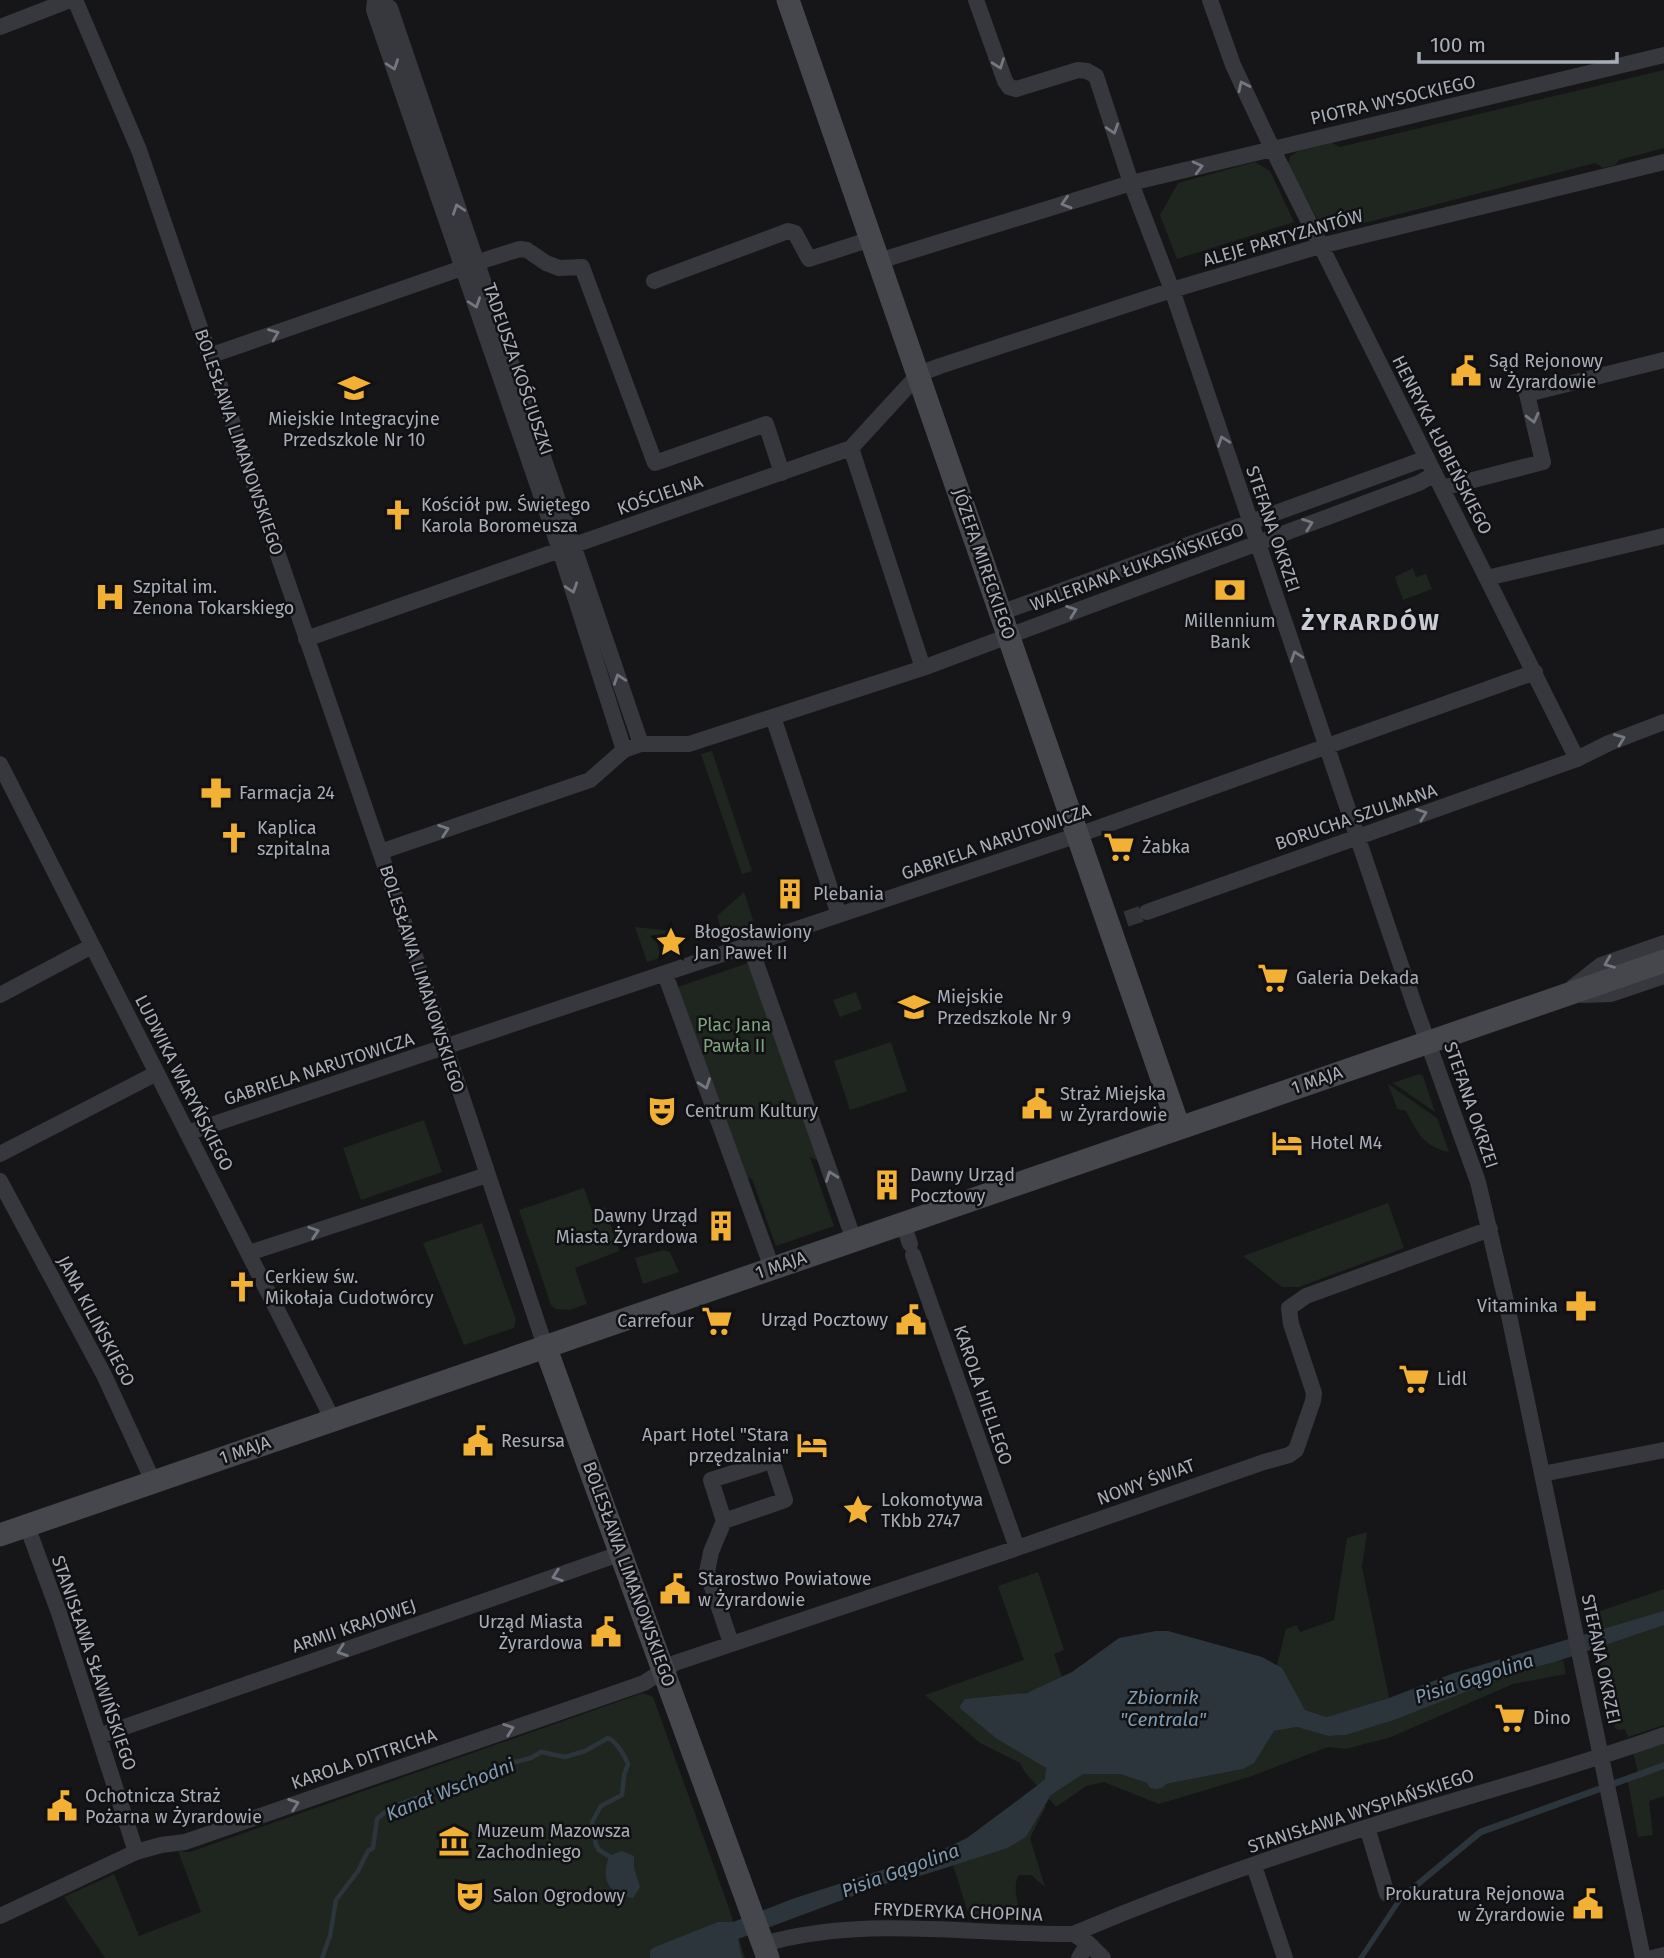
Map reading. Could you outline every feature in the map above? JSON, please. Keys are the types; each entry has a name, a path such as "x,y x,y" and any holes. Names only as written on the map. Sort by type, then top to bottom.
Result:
{"street":[{"path":"0,27 72,0"},
{"name":"BOLESŁAWA LIMANOWSKIEGO","path":"72,0 137,145 380,852 545,1346 764,1946"},
{"name":"TADEUSZA KOŚCIUSZKI","path":"377,0 374,10 463,269 640,744"},
{"name":"JÓZEFA MIRECKIEGO","path":"788,0 1000,613 1079,835 1116,922 1179,1128"},
{"path":"976,0 1009,87 1016,89 1078,70 1096,76 1131,183 1172,290"},
{"name":"HENRYKA ŁUBIEŃSKIEGO","path":"1210,0 1233,65 1272,148 1577,759"},
{"name":"PIOTRA WYSOCKIEGO","path":"879,261 1131,183 1664,55"},
{"name":"ALEJE PARTYZANTÓW","path":"919,374 1172,290 1320,246 1664,162"},
{"path":"654,281 788,231 795,233 809,259 871,239"},
{"path":"209,356 520,249 527,250 559,268 582,267 654,463 766,424 782,473"},
{"name":"STEFANA OKRZEI","path":"1172,290 1478,1182 1643,1958"},
{"name":"WALERIANA ŁUKASIŃSKIEGO","path":"640,744 689,744 923,668 1419,483 1543,462 1527,394 1664,360"},
{"name":"KOŚCIELNA","path":"306,639 851,448 919,374"},
{"path":"851,448 923,668"},
{"name":"WALERIANA ŁUKASIŃSKIEGO","path":"1000,613 1427,458"},
{"path":"1487,578 1664,536"},
{"name":"TADEUSZA KOŚCIUSZKI","path":"567,548 624,750"},
{"name":"GABRIELA NARUTOWICZA","path":"187,1133 1079,835 1535,672"},
{"path":"773,717 839,915"},
{"name":"BORUCHA SZULMANA","path":"1147,912 1577,759 1609,743 1664,722"},
{"path":"380,852 590,780 624,750 640,744"},
{"name":"LUDWIKA WARYŃSKIEGO","path":"0,764 333,1420"},
{"name":"1 MAJA","path":"1563,996 1601,965 1664,943"},
{"path":"0,995 92,946"},
{"path":"750,946 854,1240"},
{"name":"1 MAJA","path":"0,1535 854,1240 909,1241 1179,1128 1664,961"},
{"path":"665,974 772,1268"},
{"name":"1 MAJA","path":"1563,996 1611,994 1664,976"},
{"path":"0,1154 157,1073"},
{"path":"249,1253 487,1175"},
{"name":"JANA KILIŃSKIEGO","path":"0,1181 104,1375 153,1481"},
{"name":"NOWY ŚWIAT","path":"664,1670 675,1663 731,1643 1293,1453 1300,1444 1314,1393 1289,1308 1306,1296 1490,1229"},
{"name":"KAROLA HIELLEGO","path":"909,1241 1017,1548"},
{"path":"1542,1474 1664,1450"},
{"path":"724,1521 783,1502 785,1497 773,1462 712,1480 724,1521 711,1552 707,1572 731,1643"},
{"name":"STANISŁAWA SŁAWIŃSKIEGO","path":"27,1526 59,1613 136,1852"},
{"name":"ARMII KRAJOWEJ","path":"99,1736 622,1553"},
{"name":"KAROLA DITTRICHA","path":"0,1916 136,1852 186,1842 644,1683 664,1670"},
{"name":"STANISŁAWA WYSPIAŃSKIEGO","path":"1073,1934 1367,1827 1603,1765 1664,1735"},
{"path":"1367,1827 1387,1894"},
{"path":"1254,1866 1285,1958"},
{"name":"FRYDERYKA CHOPINA","path":"764,1946 787,1937 881,1928 1073,1934 1088,1943 1102,1958"},
{"path":"1079,1958 1088,1943"},
{"path":"1652,1958 1664,1955"}],"green space":[{"path":"1664,70 1664,148 1619,160 1615,165 1603,168 1595,163 1327,231 1321,226 1288,164 1290,156 1299,151 1332,143 1340,147"},
{"path":"1255,162 1270,171 1294,222 1177,259 1160,215 1178,183"},
{"path":"1413,568 1416,577 1426,574 1432,589 1403,600 1395,577"},
{"path":"712,751 752,871 742,874 701,754"},
{"path":"744,892 755,926 723,936 717,916"},
{"path":"635,927 672,931 673,934 656,940 660,953 678,948 679,952 647,962"},
{"name":"Plac Jana Pawła II","path":"751,962 821,1162 810,1157 834,1226 776,1246 752,1179 742,1175 675,988"},
{"path":"856,992 862,1009 840,1017 833,1000"},
{"path":"891,1042 907,1091 850,1110 834,1061"},
{"path":"1419,1074 1423,1076 1435,1112 1393,1083"},
{"path":"1388,1084 1437,1118 1449,1152 1440,1150 1422,1137 1406,1111 1397,1109"},
{"path":"424,1120 442,1172 361,1200 343,1148"},
{"path":"584,1188 592,1211 605,1207 619,1251 575,1268 587,1304 570,1310 556,1309 551,1305 519,1210"},
{"path":"1388,1203 1404,1248 1299,1287 1282,1287 1243,1256"},
{"path":"482,1223 516,1320 514,1328 464,1345 423,1243"},
{"path":"664,1250 670,1252 679,1272 643,1284 635,1258"},
{"path":"1367,1532 1362,1567 1389,1698 1328,1717 1305,1710 1277,1665 1286,1629 1297,1625 1300,1632 1334,1620 1347,1538"},
{"path":"1038,1572 1064,1650 1054,1654 1062,1677 1036,1690 1017,1695 997,1739 1046,1768 1083,1774 1120,1774 1147,1783 1166,1784 1243,1769 1254,1762 1274,1731 1297,1727 1328,1736 1346,1735 1394,1720 1517,1672 1563,1660 1566,1674 1513,1684 1391,1737 1346,1749 1328,1747 1249,1777 1159,1804 1104,1782 1086,1786 1056,1807 1020,1763 980,1743 925,1695 1024,1660 998,1586"},
{"path":"1664,1589 1664,1725 1628,1737 1625,1729 1615,1728 1589,1615"},
{"path":"643,1693 653,1697 745,1958 105,1958 64,1897 114,1874 139,1936 201,1912 178,1851 190,1852"},
{"path":"1664,1741 1664,1796 1649,1801 1653,1835 1638,1837 1627,1777 1638,1772 1633,1752"},
{"path":"1044,1805 1046,1806 1030,1838 1045,1887 1031,1875 1019,1875 1016,1891 1020,1920 970,1919 953,1865 1008,1848 1026,1837"}],"water":[{"name":"Zbiornik \"Centrala\"","path":"1664,1611 1664,1625 1517,1672 1394,1720 1346,1735 1328,1736 1297,1727 1274,1731 1254,1763 1243,1769 1166,1784 1156,1789 1120,1774 1083,1774 1051,1795 1026,1837 1008,1848 923,1875 893,1881 738,1939 742,1958 650,1958 650,1950 655,1947 718,1922 733,1922 792,1899 935,1853 967,1838 1045,1779 1046,1768 997,1739 961,1709 965,1699 1027,1693 1072,1672 1119,1638 1168,1631 1262,1657 1282,1668 1305,1710 1327,1717 1389,1698 1454,1673"},
{"path":"1664,1762 1664,1769 1482,1835 1402,1901 1364,1958 1358,1958 1399,1896 1479,1829"},
{"path":"622,1851 634,1856 634,1868 640,1887 633,1898 617,1893 606,1879 609,1856"}],"waterway":[{"name":"Kanał Wschodni","path":"322,1958 330,1936 336,1900 358,1871 368,1851 373,1848 377,1819 391,1807 458,1783 472,1783 507,1764 531,1758 541,1752 565,1757 585,1751 608,1738 614,1742 628,1764 622,1795 601,1806 592,1822 596,1845 609,1856"}],"tunnel":[{"path":"1126,919 1147,912"}],"place":[{"name":"Sąd Rejonowy w Żyrardowie","path":"1466,371"},
{"name":"Miejskie Integracyjne Przedszkole Nr 10","path":"354,388"},
{"name":"Kościół pw. Świętego Karola Boromeusza","path":"398,515"},
{"name":"Millennium Bank","path":"1230,590"},
{"name":"Szpital im. Zenona Tokarskiego","path":"110,597"},
{"name":"Farmacja 24","path":"216,793"},
{"name":"Kaplica szpitalna","path":"234,838"},
{"name":"Żabka","path":"1119,847"},
{"name":"Plebania","path":"790,894"},
{"name":"Błogosławiony Jan Paweł II","path":"671,942"},
{"name":"Galeria Dekada","path":"1273,978"},
{"name":"Miejskie Przedszkole Nr 9","path":"914,1007"},
{"name":"Straż Miejska w Żyrardowie","path":"1037,1104"},
{"name":"Centrum Kultury","path":"662,1111"},
{"name":"Hotel M4","path":"1287,1143"},
{"name":"Dawny Urząd Pocztowy","path":"887,1185"},
{"name":"Dawny Urząd Miasta Żyrardowa","path":"721,1226"},
{"name":"Cerkiew św. Mikołaja Cudotwórcy","path":"242,1287"},
{"name":"Vitaminka","path":"1581,1306"},
{"name":"Urząd Pocztowy","path":"911,1320"},
{"name":"Carrefour","path":"717,1321"},
{"name":"Lidl","path":"1414,1379"},
{"name":"Resursa","path":"478,1441"},
{"name":"Apart Hotel \"Stara przędzalnia\"","path":"812,1445"},
{"name":"Lokomotywa TKbb 2747","path":"858,1510"},
{"name":"Starostwo Powiatowe w Żyrardowie","path":"675,1589"},
{"name":"Urząd Miasta Żyrardowa","path":"606,1632"},
{"name":"Dino","path":"1510,1718"},
{"name":"Ochotnicza Straż Pożarna w Żyrardowie","path":"62,1806"},
{"name":"Muzeum Mazowsza Zachodniego","path":"454,1841"},
{"name":"Salon Ogrodowy","path":"470,1896"},
{"name":"Prokuratura Rejonowa w Żyrardowie","path":"1588,1904"}],"district":[{"name":"ŻYRARDÓW","path":"1371,622"}],"water label":[{"name":"Pisia Gągolina","path":"1474,1678"},
{"name":"Pisia Gągolina","path":"900,1870"}]}
